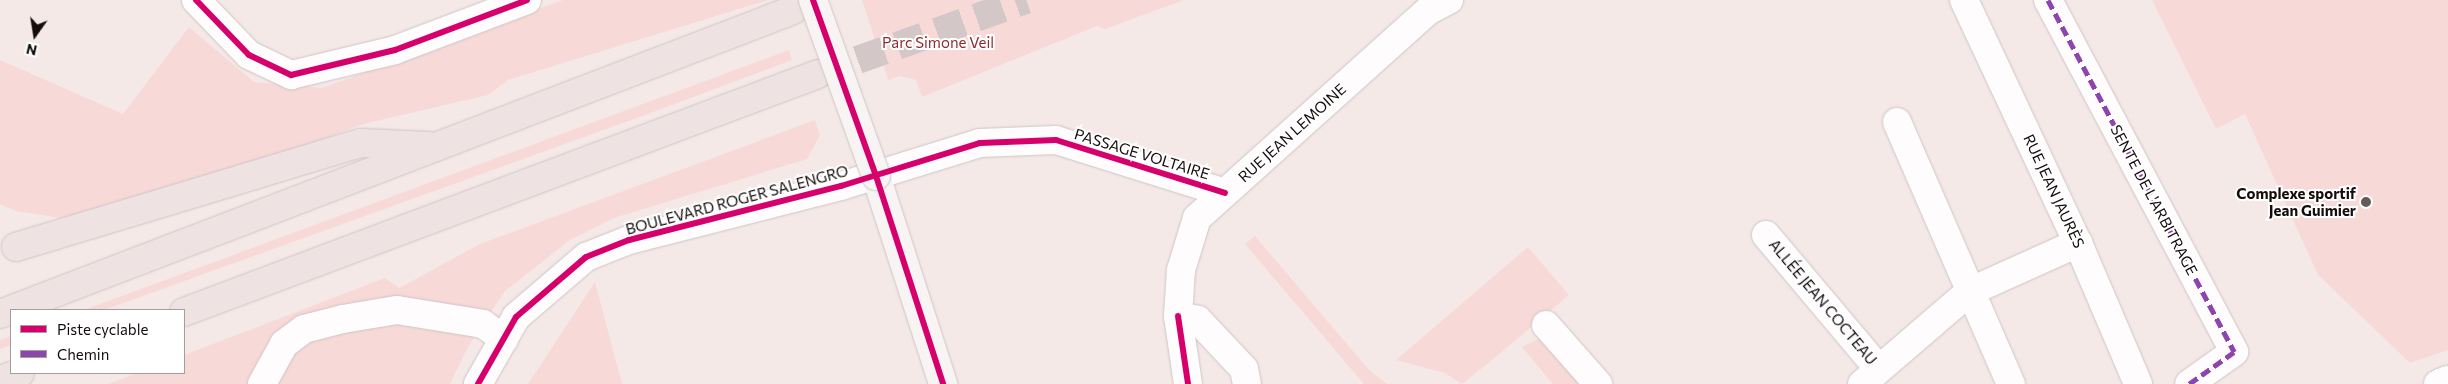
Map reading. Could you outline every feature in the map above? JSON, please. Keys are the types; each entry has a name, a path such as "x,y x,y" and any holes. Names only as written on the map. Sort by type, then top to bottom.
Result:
{"highway":[{"path":"13,309 803,5"},
{"path":"185,312 818,74"},
{"path":"16,247 361,143 440,146"},
{"path":"0,380 17,374"}],"main road":[{"path":"803,5 876,176 943,384"}],"street":[{"path":"206,3 212,20 248,56 291,76 395,50 527,0"},
{"name":"RUE JEAN LEMOINE","path":"1188,384 1178,316 1181,270 1197,218 1428,11 1449,0"},
{"name":"RUE JEAN JAURÈS","path":"1964,0 2078,243 2138,384"},
{"name":"SENTE DE L'ARBITRAGE","path":"2048,0 2234,352 2188,384"},
{"path":"1897,122 1969,292 2011,384"},
{"name":"PASSAGE VOLTAIRE","path":"876,176 980,143 1056,140 1224,193"},
{"name":"BOULEVARD ROGER SALENGRO","path":"480,381 516,317 586,257 629,240 876,176"},
{"name":"ALLÉE JEAN COCTEAU","path":"1766,235 1871,377"},
{"path":"1871,377 1969,292 2078,243"},
{"path":"262,384 284,344 304,329 343,319 397,310 483,324 504,339"},
{"path":"1178,316 1198,320 1244,369 1247,384"},
{"path":"1546,325 1598,384"},
{"path":"2438,384 2448,380"}],"green space":[{"path":"563,0 768,0 508,80 488,95 363,124 280,156 68,219 16,211 0,204 0,60 123,114 189,27 254,82 322,88"},
{"name":"Parc Simone Veil","path":"862,0 1184,0 1105,29 1097,26 922,97 916,80 900,76 888,80"},
{"name":"Complexe sportif Jean Guimier","path":"2152,0 2448,0 2448,350 2410,363 2318,275 2245,114 2216,129"},
{"path":"789,50 792,60 645,115 107,309 87,309"},
{"path":"815,120 820,135 807,159 614,218 570,240 505,291 468,347 450,384 108,384 134,374 185,374 185,355 385,278 399,288 480,244"},
{"path":"1255,236 1369,370 1387,384 1364,384 1245,244"},
{"path":"1528,247 1569,295 1462,384 1445,373 1396,360"},
{"path":"595,282 622,384 528,384"},
{"path":"10,336 10,345 0,349 0,340"},
{"path":"1541,338 1580,384 1553,384 1522,347"}],"tunnel":[{"path":"818,74 1026,0"}],"marked path":[{"path":"2048,0 2234,352 2189,384"}],"cycle path":[{"path":"196,0 249,55 291,75 395,50 527,0"},
{"path":"813,0 876,176 943,384"},
{"path":"478,384 516,317 586,257 629,240 841,186 980,143 1056,140 1225,193"},
{"path":"1178,316 1188,384"}],"place":[{"name":"Complexe sportif Jean Guimier","path":"2366,202"}]}
